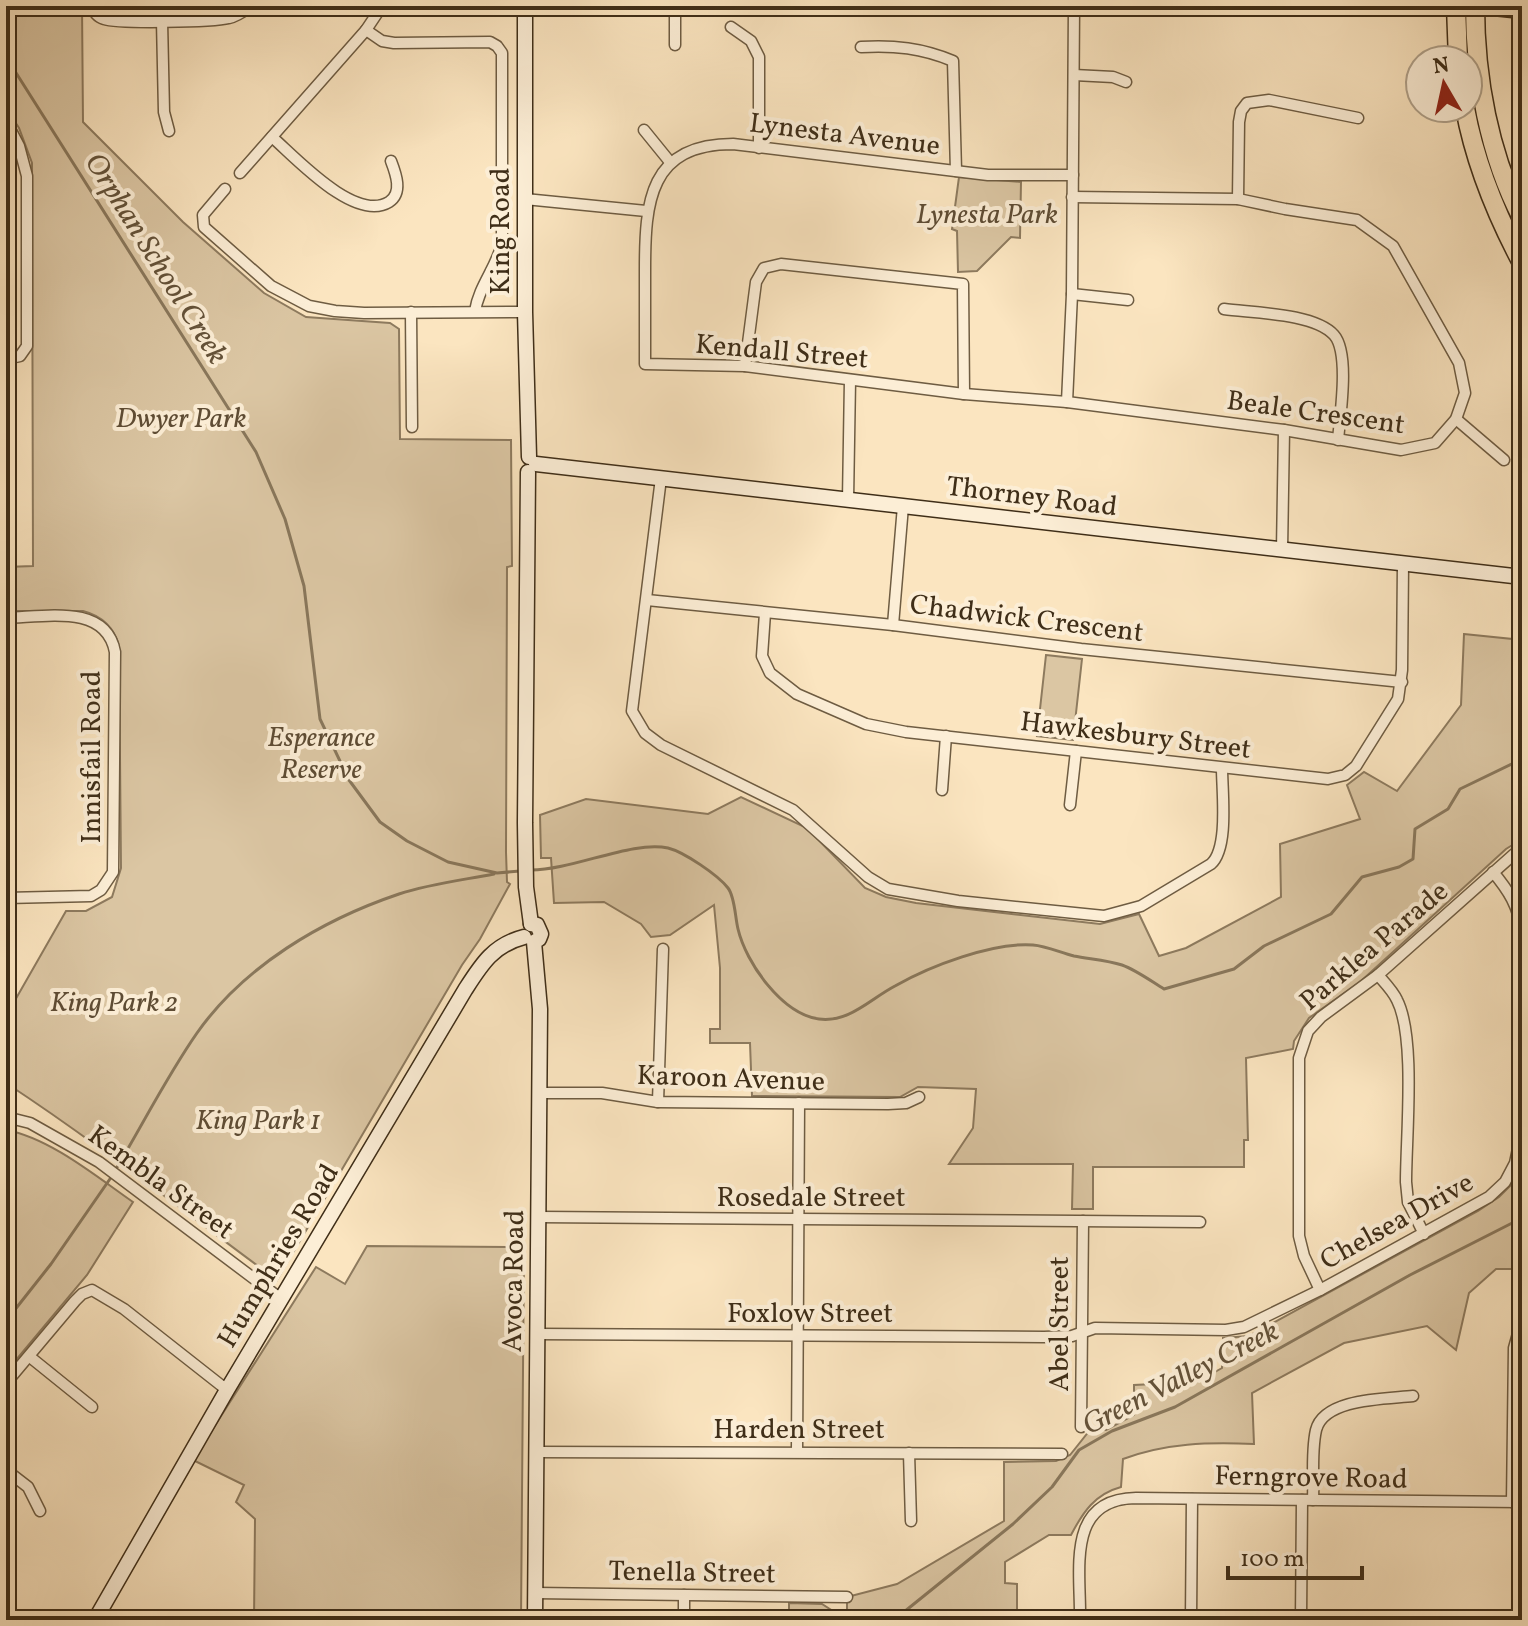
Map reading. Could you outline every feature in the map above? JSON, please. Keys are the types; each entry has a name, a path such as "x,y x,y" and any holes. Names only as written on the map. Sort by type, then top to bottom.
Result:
{"highway":[{"path":"1456,6 1457,44"},
{"path":"1475,6 1479,64 1492,136 1505,179 1522,218"},
{"path":"1468,124 1488,190 1522,263"}],"street":[{"path":"91,6 98,16 108,20 162,21 227,19 251,6"},
{"path":"240,173 366,30 382,6"},
{"name":"King Road","path":"525,6 525,312 531,464 526,860"},
{"path":"675,6 675,45"},
{"path":"1067,402 1072,294 1074,6"},
{"path":"1475,6 1522,11"},
{"path":"162,21 164,112 169,131"},
{"path":"731,27 751,41 759,57 759,148"},
{"path":"366,30 382,41 394,43 490,42 502,53 502,244 498,260 478,294 475,311"},
{"path":"861,47 887,45 919,48 953,61 956,171"},
{"path":"1074,75 1113,77 1126,82"},
{"path":"1238,199 1239,122 1241,111 1247,103 1269,100 1358,118"},
{"path":"6,121 19,146 27,176 27,346 23,355 6,359"},
{"path":"525,199 646,211 652,191 670,162 644,130"},
{"path":"272,137 339,195 355,202 384,204 391,201 396,193 397,181 391,161"},
{"name":"Lynesta Avenue","path":"670,162 691,150 713,144 988,175 1073,175"},
{"path":"225,189 203,215 202,223 271,286 301,303 335,311 525,312"},
{"path":"1072,197 1238,199 1357,220 1393,246 1459,363 1465,393 1456,419 1504,460"},
{"name":"Kendall Street","path":"646,211 645,364 745,366 964,394 1067,402"},
{"path":"745,366 756,282 764,268 781,264 963,284 964,394"},
{"path":"1072,294 1128,300"},
{"path":"1224,309 1285,316 1318,324 1335,336 1340,350 1342,379 1338,440"},
{"path":"411,312 412,427"},
{"path":"848,500 850,380"},
{"name":"Beale Crescent","path":"1067,402 1284,430 1401,450 1435,443 1456,419"},
{"path":"1282,550 1284,430"},
{"name":"Thorney Road","path":"531,464 1522,577"},
{"path":"661,478 632,711 645,733 661,745 793,810 868,877 888,889 958,901 1104,916 1141,906 1220,858 1222,768"},
{"path":"893,625 903,506"},
{"name":"Hawkesbury Street","path":"765,613 762,656 770,673 797,694 866,724 1320,779 1345,775 1360,762 1398,699 1402,682 1403,564"},
{"name":"Chadwick Crescent","path":"647,600 1402,682"},
{"name":"Innisfail Road","path":"6,618 92,620 105,628 112,639 115,668 113,872 109,882 91,896 6,898"},
{"path":"942,790 946,736"},
{"path":"1070,805 1076,751"},
{"name":"Parklea Parade","path":"1320,1290 1304,1256 1299,1236 1299,1058 1308,1031 1321,1017 1378,975 1522,847"},
{"name":"Avoca Road","path":"526,860 529,935 540,1009 535,1620"},
{"path":"1493,872 1510,891 1522,931"},
{"name":"Humphries Road","path":"95,1620 227,1390 477,971 492,952 509,941 529,935"},
{"path":"658,1102 663,949"},
{"name":"Chelsea Drive","path":"1082,1332 1095,1328 1226,1330 1244,1327 1320,1290 1489,1197 1505,1182 1515,1163 1520,1139 1522,951"},
{"path":"1378,975 1396,997 1405,1022 1406,1182 1408,1202 1424,1234"},
{"name":"Karoon Avenue","path":"540,1093 602,1093 658,1102 888,1104 906,1103 919,1097"},
{"path":"797,1452 799,1103"},
{"name":"Kembla Street","path":"6,1117 30,1123 99,1162 281,1299"},
{"name":"Rosedale Street","path":"539,1217 1200,1222"},
{"name":"Abel Street","path":"1081,1427 1083,1221"},
{"path":"6,1383 75,1301 92,1290 124,1309 227,1390"},
{"path":"1517,1502 1514,1348 1519,1330"},
{"name":"Foxlow Street","path":"537,1334 1044,1337 1072,1336 1082,1332"},
{"path":"30,1357 92,1407"},
{"path":"1378,1620 1301,1619 1308,1500 1317,1427 1325,1415 1336,1408 1413,1396"},
{"name":"Harden Street","path":"536,1452 1062,1454"},
{"path":"909,1453 911,1521"},
{"path":"6,1470 28,1487 40,1511"},
{"name":"Ferngrove Road","path":"1080,1620 1081,1546 1090,1516 1101,1505 1124,1499 1517,1502"},
{"path":"1191,1620 1192,1499"},
{"name":"Tenella Street","path":"535,1593 847,1597"},
{"path":"684,1595 684,1620"}],"green space":[{"path":"6,6 82,6 83,122 183,222 264,293 306,317 390,323 399,329 400,439 511,440 512,566 507,567 506,852 507,882 510,884 277,1280 6,1083 6,1016 66,911 86,911 112,897 121,868 117,639 106,623 83,611 6,611 6,567 33,566 32,163 19,128 6,108"},
{"name":"Lynesta Park","path":"959,177 1021,182 1020,238 1011,237 977,271 958,272 957,231 952,229"},
{"path":"1464,634 1522,640 1522,839 1506,849 1360,982 1309,1018 1294,1041 1293,1049 1246,1058 1248,1140 1244,1140 1244,1167 1093,1167 1093,1209 1072,1209 1073,1164 949,1164 973,1128 976,1089 918,1087 900,1097 752,1096 750,1043 710,1043 710,1029 720,1029 720,968 714,905 670,935 651,937 641,924 604,902 554,903 551,858 541,858 540,815 586,799 708,814 741,797 807,828 865,888 886,897 1100,924 1139,914 1159,956 1186,948 1281,897 1280,844 1360,819 1347,785 1364,772 1397,791 1461,705"},
{"path":"1046,655 1082,659 1073,740 1037,736"},
{"path":"6,1130 23,1134 56,1150 133,1202 87,1275 6,1372"},
{"path":"1512,1184 1522,1186 1522,1269 1496,1269 1469,1293 1456,1350 1427,1326 1344,1343 1252,1393 1254,1444 1187,1445 1123,1459 1121,1487 1104,1494 1091,1505 1071,1535 1049,1535 1005,1562 1005,1583 1017,1584 1017,1620 789,1620 789,1603 822,1604 836,1613 847,1612 847,1597 897,1584 1004,1521 1004,1462 1056,1461 1070,1455 1090,1430 1106,1430 1134,1415 1134,1385 1197,1382 1222,1368 1223,1338 1249,1336 1478,1211"},
{"path":"367,1246 524,1247 521,1620 254,1620 255,1519 236,1502 244,1485 193,1460 316,1267 345,1284"}],"waterway":[{"name":"Orphan School Creek","path":"6,57 256,452 285,519 304,586 320,719 349,780 380,822 407,841 448,862 497,873 520,871"},
{"name":"Orphan School Creek","path":"531,870 548,869 638,848 668,848 683,854 728,888 742,942 768,985 792,1008 819,1019 850,1014 895,986 943,963 981,951 1017,945 1038,946 1122,965 1164,989 1234,969 1264,946 1331,914 1362,877 1399,867 1413,859 1415,829 1448,809 1460,789 1520,760 1522,756"},
{"path":"116,1169 197,1033 216,1009 261,966 314,932 370,905 422,888 494,874"},
{"path":"6,1321 51,1264 112,1176"},
{"name":"Green Valley Creek","path":"894,1620 1013,1524 1052,1487 1079,1450 1112,1431 1175,1407 1410,1275 1522,1218"}],"park label":[{"name":"Dwyer Park","path":"181,417"},
{"name":"Esperance Reserve","path":"321,752"},
{"name":"King Park 2","path":"114,1001"},
{"name":"King Park 1","path":"258,1119"}]}
